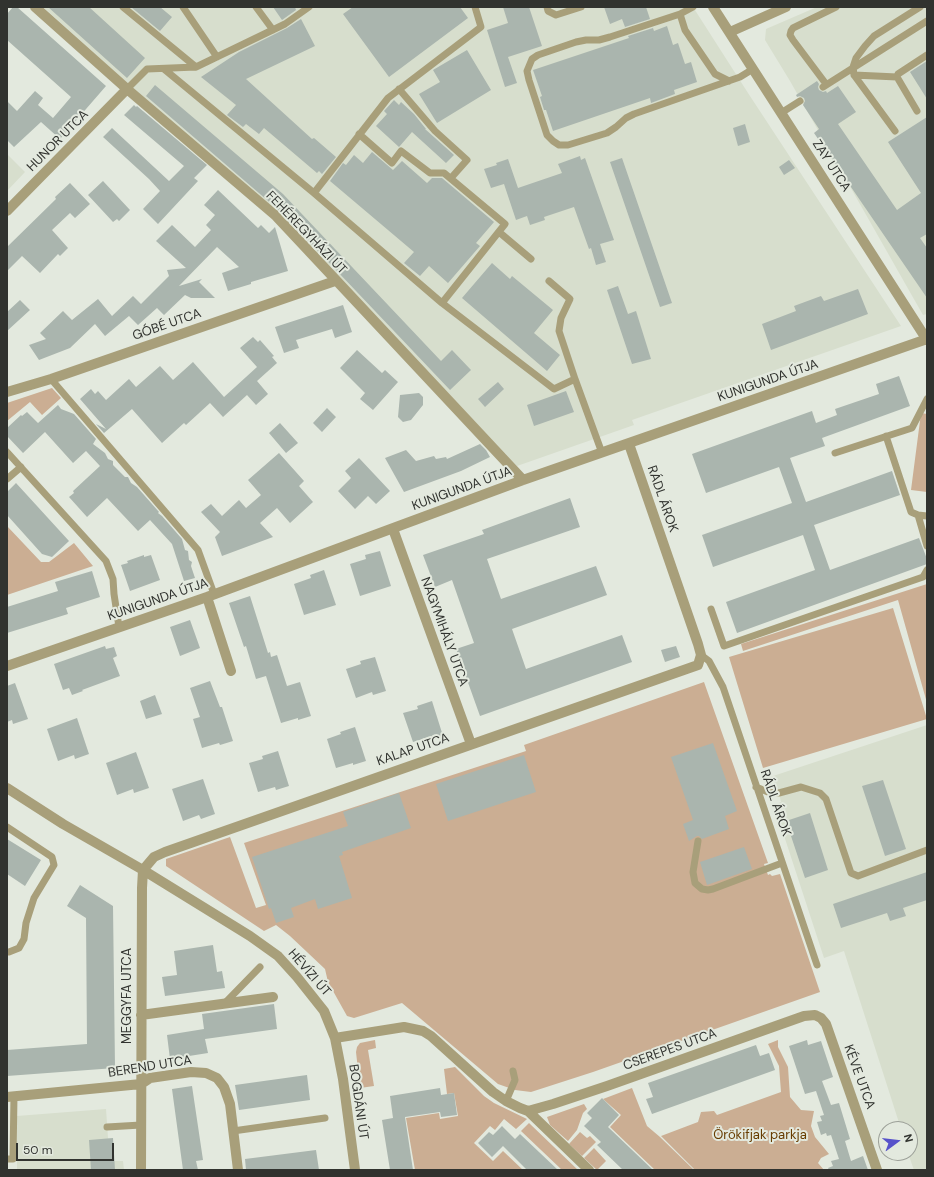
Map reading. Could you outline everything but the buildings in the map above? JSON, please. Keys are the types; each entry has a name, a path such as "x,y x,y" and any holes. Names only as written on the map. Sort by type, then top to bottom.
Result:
{"street":[{"name":"FEHÉREGYHÁZI ÚT","path":"35,7 127,89 276,216 523,480"},
{"name":"ZAY UTCA","path":"713,7 927,340"},
{"path":"730,32 786,7"},
{"name":"HUNOR UTCA","path":"7,211 127,89"},
{"name":"GÓBÉ UTCA","path":"7,392 336,281"},
{"name":"KUNIGUNDA ÚTJA","path":"7,666 211,595 523,480 927,340"},
{"name":"RÁDL ÁROK","path":"629,444 701,655"},
{"name":"NAGYMIHÁLY UTCA","path":"393,529 471,744"},
{"path":"211,595 231,671"},
{"name":"KALAP UTCA","path":"144,870 154,857 165,852 698,665 701,655"},
{"name":"HÉVÍZI ÚT","path":"7,788 63,824 144,870 250,936 278,956 308,989 324,1011 335,1038"},
{"name":"MEGGYFA UTCA","path":"141,1170 142,888 144,870"},
{"path":"141,1014 273,997"},
{"name":"CSEREPES UTCA","path":"528,1111 607,1086 804,1016 815,1015 821,1018"},
{"name":"KÉVE UTCA","path":"821,1018 826,1024 878,1170"},
{"path":"335,1038 404,1027 423,1031 431,1036 493,1092 506,1101 528,1111 589,1170"},
{"name":"BOGDÁNI ÚT","path":"335,1038 343,1079 355,1170"},
{"name":"BEREND UTCA","path":"10,1096 141,1084 150,1078 191,1072 206,1073 217,1078 224,1087 230,1104 238,1170"}],"lane":[{"path":"122,7 196,67"},
{"path":"183,7 217,57"},
{"path":"256,7 273,30"},
{"path":"127,89 147,69 196,67 285,24 309,7"},
{"path":"314,194 388,98 399,88 481,27 475,7"},
{"path":"547,7 548,11 556,15 581,7"},
{"path":"693,7 680,14 599,40 576,42 538,55 532,59 529,64 528,71 547,135 559,145 576,143 607,133 626,118 634,114 740,77 753,70"},
{"path":"836,7 793,28 790,35 824,86 927,21"},
{"path":"895,131 854,75 853,67 856,58 874,36 920,7"},
{"path":"680,14 685,30 715,74 729,81"},
{"path":"897,77 898,74 927,55"},
{"path":"164,69 442,303 554,389 575,380"},
{"path":"854,75 897,77"},
{"path":"897,77 917,111"},
{"path":"399,88 435,131 467,160 451,178"},
{"path":"781,113 800,101"},
{"path":"359,134 392,163 401,151 430,173 444,173 505,224 442,303"},
{"path":"499,232 531,259"},
{"path":"549,281 570,299 561,318 559,331 602,453"},
{"path":"51,378 198,550 211,595"},
{"path":"835,453 912,428 927,399"},
{"path":"886,436 911,512 918,515 927,516"},
{"path":"7,452 106,561 113,579 119,627"},
{"path":"7,479 21,467"},
{"path":"918,515 927,546"},
{"path":"711,609 724,646 923,577 927,570"},
{"name":"RÁDL ÁROK","path":"701,655 709,661 722,687 817,965"},
{"path":"756,787 768,792 779,793 801,787 820,793 826,799 851,873 858,876 927,850"},
{"path":"7,827 52,857 54,864 34,898 26,923 24,939 19,948 7,952"},
{"path":"698,841 693,872 695,883 702,889 713,889 782,863"},
{"path":"225,1003 260,967"},
{"path":"506,1101 515,1080 513,1072"},
{"name":"BEREND UTCA","path":"7,1159 13,1159 10,1096"},
{"path":"233,1131 325,1118"},
{"path":"107,1127 141,1125"}],"shaded area":[{"path":"43,7 693,7 901,326 632,420 634,425 517,466 272,207 144,98"},
{"path":"817,7 927,7 927,314 923,315 790,81 765,40 766,29"},
{"path":"7,154 25,172 7,191"},
{"path":"927,725 927,1170 914,1170 911,1161 918,1161 918,1121 898,1121 844,951 824,958 774,805 781,802 779,793 774,782 767,784 761,780"},
{"path":"106,1109 108,1138 114,1161 123,1161 124,1170 17,1170 17,1116"}],"green space":[{"path":"52,388 61,398 42,415 30,402 7,421 7,403"},
{"path":"921,413 927,414 927,492 911,490"},
{"path":"7,526 41,562 49,562 74,543 93,566 7,595"},
{"path":"927,584 927,703 898,600 743,651 741,644"},
{"path":"893,608 927,719 763,768 729,657"},
{"path":"704,682 768,863 764,864 768,875 770,874 772,876 780,874 820,992 593,1072 531,1092 515,1090 498,1084 402,1003 354,1018 347,1016 328,982 325,969 290,936 276,925 264,931 166,866 166,859 230,837 256,908 266,905 244,843 526,751 524,745"},
{"path":"375,1040 376,1048 368,1050 374,1086 360,1088 356,1052 357,1047 360,1043"},
{"name":"Örökifjak parkja","path":"778,1040 778,1047 788,1067 790,1097 801,1110 814,1111 811,1126 815,1137 829,1154 821,1158 818,1163 824,1170 695,1170 661,1136 698,1122 701,1112 714,1111 717,1115 781,1092 779,1066 768,1044"},
{"path":"455,1067 484,1096 494,1103 527,1119 516,1129 504,1119 495,1130 490,1126 474,1143 493,1161 503,1151 523,1170 415,1170 406,1118 439,1113 440,1119 458,1116 454,1093 447,1094 444,1069"},
{"path":"632,1088 647,1126 694,1170 655,1170 610,1127 621,1115 603,1099"},
{"path":"584,1104 587,1109 583,1113 577,1130 568,1141 550,1125 547,1117"},
{"path":"529,1123 578,1170 562,1170 521,1131"},
{"path":"580,1132 587,1138 590,1136 596,1142 582,1156 569,1144"},
{"path":"594,1148 606,1161 597,1170 584,1158"}]}
